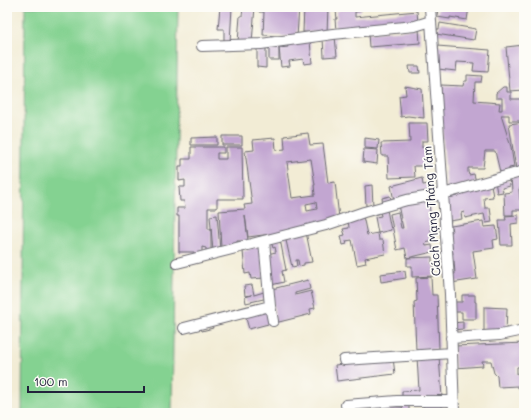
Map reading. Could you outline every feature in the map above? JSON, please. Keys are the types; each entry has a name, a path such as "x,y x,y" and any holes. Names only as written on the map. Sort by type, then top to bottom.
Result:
{"street":[{"name":"Cách Mạng Tháng Tám","path":"430,7 450,294 454,413"},
{"path":"202,46 261,44 332,34 415,26 431,21"},
{"path":"177,263 326,225 364,212 408,200 443,194 524,171"},
{"path":"264,241 270,306 273,321"},
{"path":"184,328 270,306"},
{"path":"451,338 500,335 524,330"},
{"path":"344,360 452,353"},
{"path":"346,405 454,401"}],"green space":[{"path":"25,7 178,7 172,413 22,413"}],"building":[{"path":"220,7 232,7 230,42 224,42 224,29 218,29"},
{"path":"243,7 255,7 252,42 238,42 240,16 242,16"},
{"path":"260,7 299,7 297,37 263,35 264,12 259,12"},
{"path":"304,7 328,7 327,33 303,32"},
{"path":"338,7 360,7 361,11 355,12 355,17 417,11 418,23 336,31 335,19 337,19 336,11 339,11"},
{"path":"438,7 469,7 467,20 450,17 450,19 437,17"},
{"path":"440,23 476,29 474,40 436,34"},
{"path":"419,29 420,43 369,47 368,33"},
{"path":"335,37 337,56 324,57 323,38"},
{"path":"310,41 312,63 304,64 303,59 289,61 290,66 281,67 279,48 288,47 287,44"},
{"path":"269,44 279,44 279,60 269,60"},
{"path":"524,45 524,90 510,91 506,47"},
{"path":"437,46 490,50 488,72 473,71 474,63 457,62 456,71 438,69 439,61 436,60"},
{"path":"257,47 266,47 266,68 257,67"},
{"path":"409,66 419,66 420,73 410,73"},
{"path":"467,75 482,76 481,82 475,82 474,101 500,103 499,110 502,110 502,98 496,98 496,93 503,87 507,87 507,92 511,92 511,99 524,99 524,121 509,121 509,115 501,115 511,147 514,167 500,172 495,151 485,151 483,168 468,168 469,175 474,174 476,182 447,190 440,106 441,85 463,86 464,81 467,81"},
{"path":"405,86 422,89 424,118 408,116 401,117 399,96 406,95"},
{"path":"524,122 524,167 516,169 509,124"},
{"path":"409,123 427,123 428,141 422,141 422,148 428,147 429,166 414,166 415,177 389,178 388,156 382,156 381,143 410,142"},
{"path":"308,133 310,145 323,144 328,183 335,182 339,218 331,222 302,226 302,230 248,237 245,215 248,241 237,241 237,246 221,247 219,211 245,209 244,205 252,204 245,151 254,150 253,140 275,138 276,150 285,149 284,136","holes":["311,159 315,195 292,198 287,162","316,202 317,209 307,211 306,204"]},
{"path":"222,136 242,136 242,145 222,145"},
{"path":"217,137 217,145 191,145 191,138"},
{"path":"365,138 379,140 378,149 365,148"},
{"path":"191,147 224,147 224,153 217,153 217,159 226,159 226,147 242,147 243,199 217,199 217,208 208,208 208,229 211,229 211,252 206,252 206,248 202,247 202,255 194,255 194,252 179,252 179,216 177,216 177,208 185,208 184,201 180,201 179,187 185,187 185,180 179,181 179,166 182,166 182,159 191,159"},
{"path":"364,149 378,150 377,164 363,162"},
{"path":"511,176 524,176 524,188 519,189 520,200 524,199 524,210 513,210 513,215 505,215 504,193 512,192"},
{"path":"422,178 423,185 429,184 431,192 394,201 391,186"},
{"path":"509,180 510,186 502,188 503,192 497,193 495,181"},
{"path":"491,184 493,197 484,198 485,208 490,208 492,222 486,223 484,214 465,218 464,212 461,213 462,219 450,221 446,198 458,196 457,190"},
{"path":"372,185 373,206 366,206 365,186"},
{"path":"390,196 392,202 383,204 382,198"},
{"path":"429,198 431,230 434,241 425,243 426,246 432,245 433,252 407,258 405,248 397,250 390,214 398,212 401,228 403,228 398,205"},
{"path":"387,210 391,230 378,233 375,217 381,216 380,212"},
{"path":"217,215 220,250 213,251 210,216"},
{"path":"518,215 518,223 511,224 512,245 501,245 499,220 506,220 505,216"},
{"path":"363,216 367,235 378,233 379,240 383,240 385,254 365,258 366,263 357,265 352,240 346,241 347,244 343,245 341,236 345,235 343,229 349,228 348,220"},
{"path":"483,221 484,227 496,226 498,239 493,240 494,248 473,251 477,279 451,283 450,275 455,274 454,261 449,262 448,255 453,254 450,232 452,232 451,226"},
{"path":"306,232 312,262 304,263 304,265 299,266 298,260 296,260 297,266 292,267 285,236"},
{"path":"280,239 286,270 282,271 284,282 271,285 267,254 276,252 271,241"},
{"path":"262,246 264,278 251,279 250,273 245,274 243,251 249,250 248,248"},
{"path":"432,257 432,264 434,264 434,276 412,277 412,266 407,266 407,258"},
{"path":"405,271 406,278 381,282 380,274"},
{"path":"431,277 432,295 437,295 439,349 416,350 414,302 417,301 416,278"},
{"path":"308,280 310,289 295,293 295,295 311,291 315,308 310,309 311,314 275,323 272,289"},
{"path":"252,285 254,295 267,291 268,298 246,303 245,297 252,295 245,296 244,286"},
{"path":"462,295 475,295 476,319 462,319 462,312 452,312 452,302 462,302"},
{"path":"484,307 507,308 506,333 484,332"},
{"path":"268,310 272,323 249,329 245,315"},
{"path":"211,322 213,328 202,331 200,325"},
{"path":"463,322 463,329 453,330 452,323"},
{"path":"524,343 524,366 517,367 517,374 524,374 524,387 498,387 497,376 494,373 491,361 482,361 483,366 455,368 454,346"},
{"path":"439,356 442,397 402,400 402,391 419,390 417,357"},
{"path":"393,358 395,374 337,381 335,365"},
{"path":"385,404 385,409 403,408 403,404 409,404 409,413 377,413 377,405"},
{"path":"424,404 442,405 442,413 423,413"}]}
